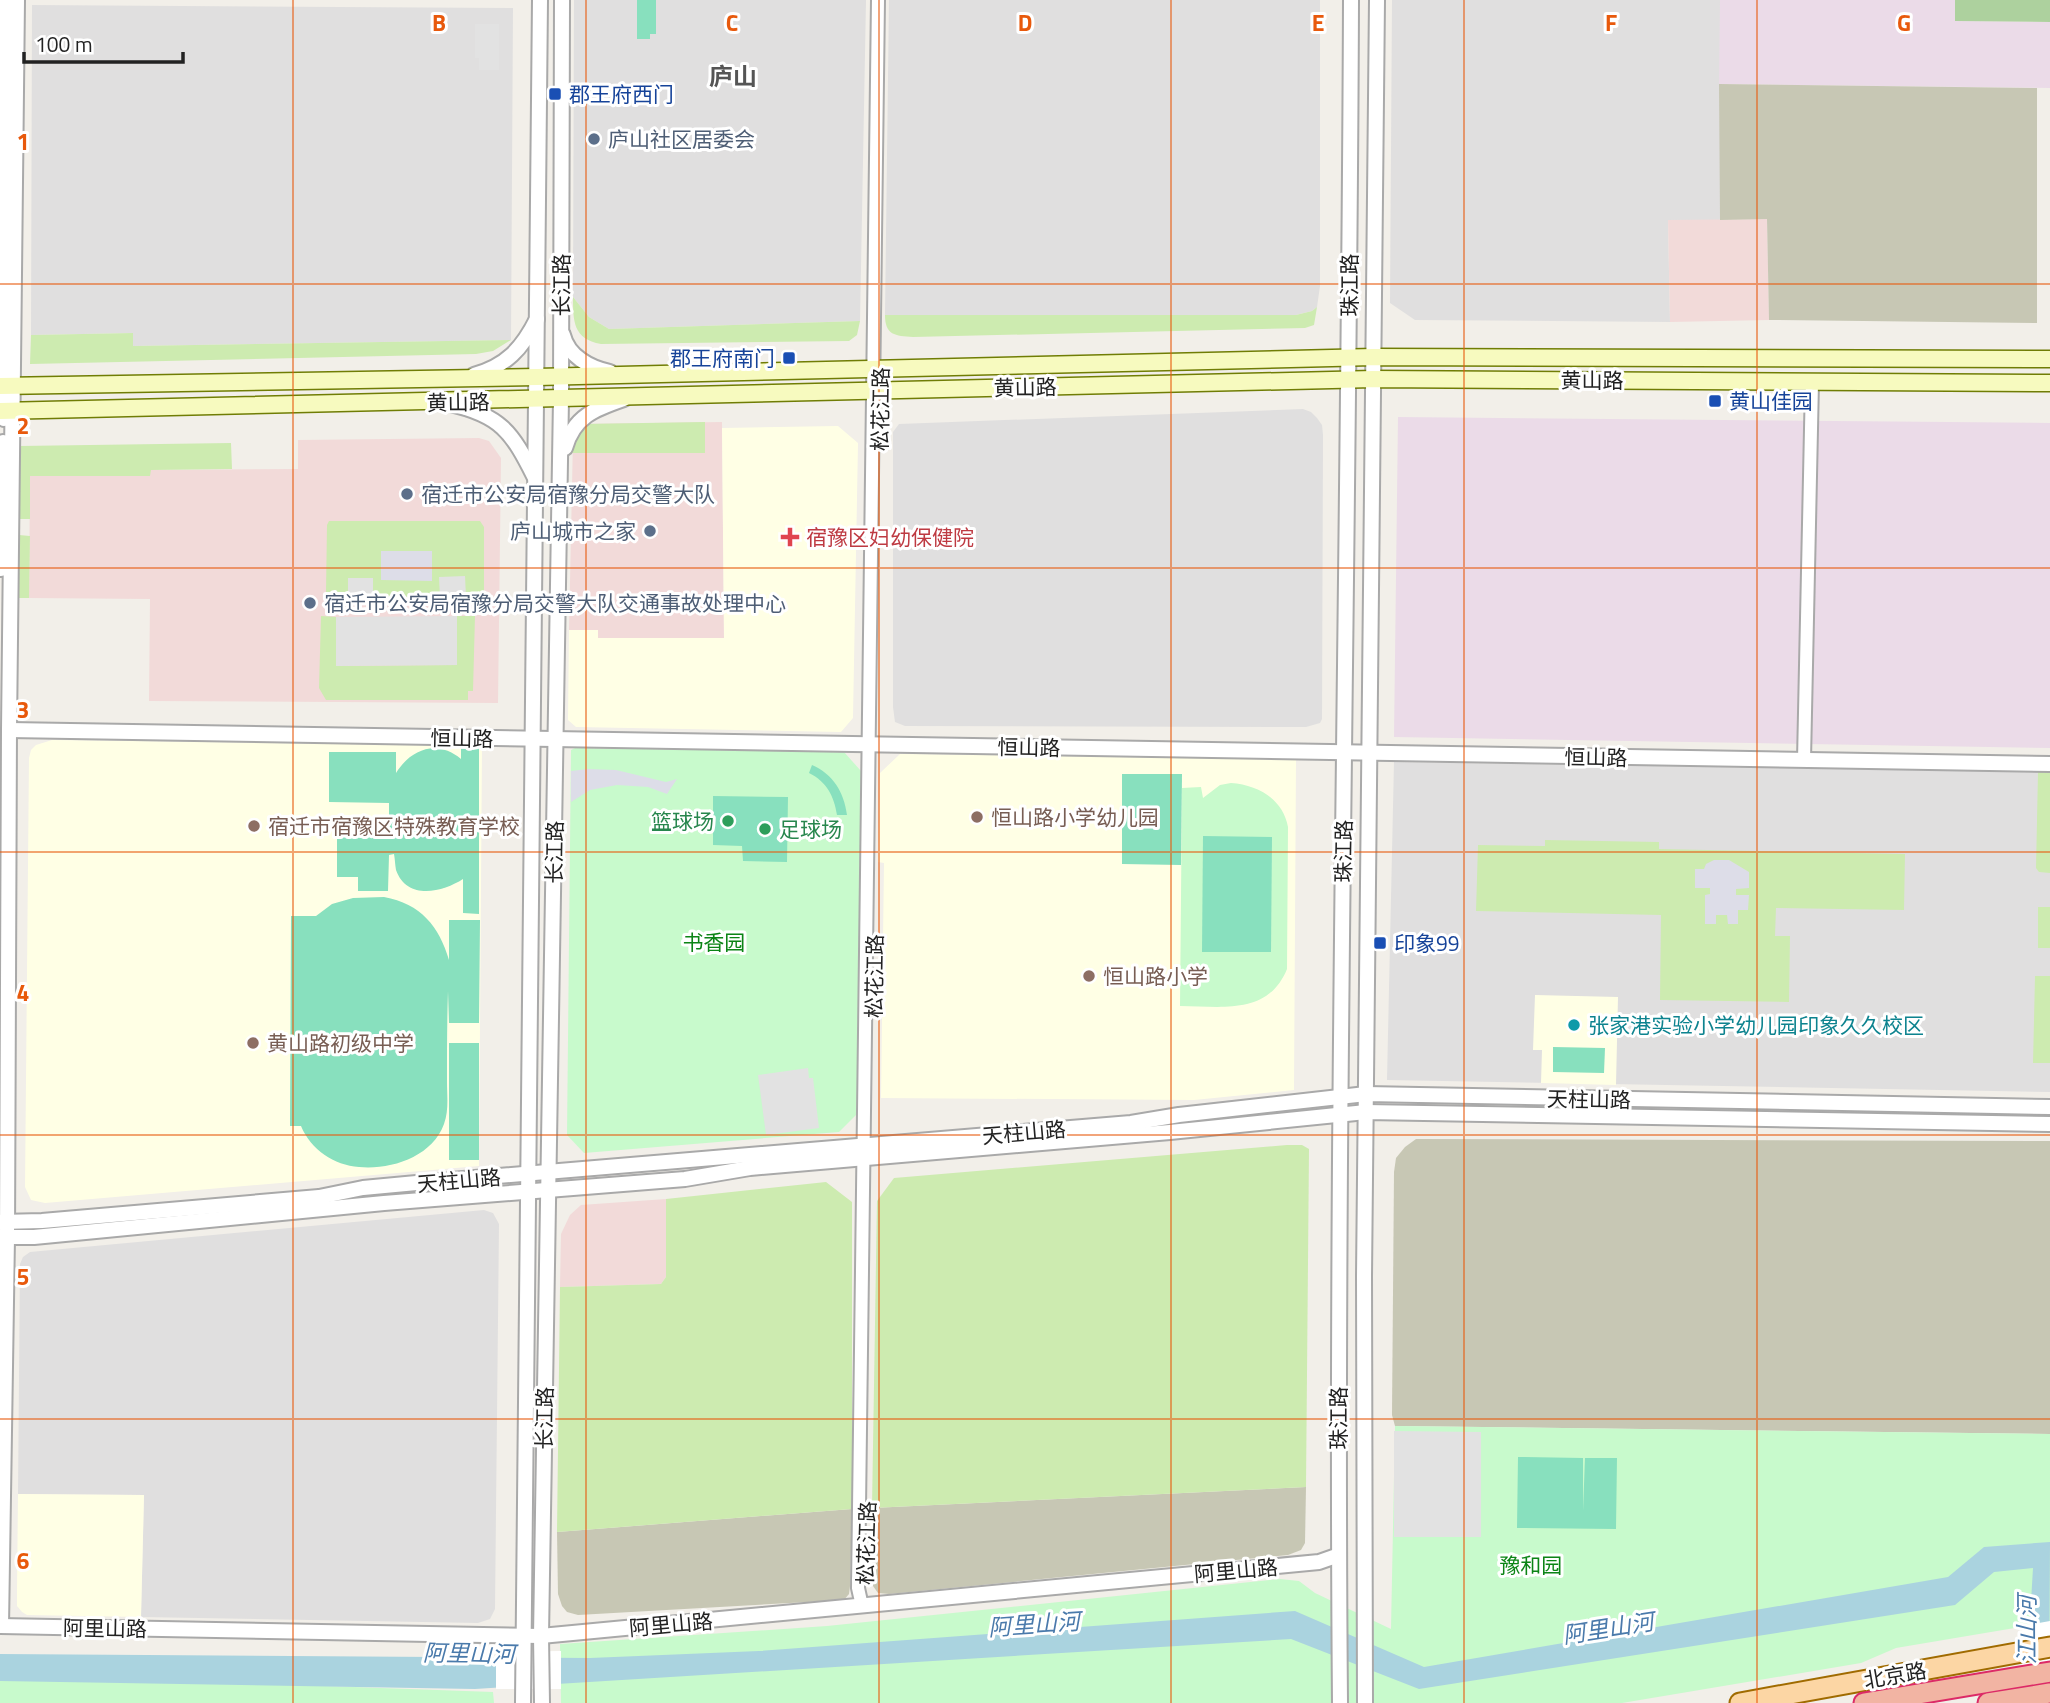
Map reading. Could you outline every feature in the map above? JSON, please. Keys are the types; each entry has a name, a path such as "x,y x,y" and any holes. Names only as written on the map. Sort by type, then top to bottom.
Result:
{"highway":[{"path":"1864,1703 2050,1672"},
{"path":"1988,1703 2050,1693"}],"main road":[{"name":"黄山路","path":"6,386 537,377 1373,357 2050,359"},
{"name":"黄山路","path":"6,411 1373,379 2050,383"},
{"name":"北京路","path":"1741,1703 2050,1647"}],"street":[{"path":"0,1626 9,727 6,411 7,0"},
{"path":"6,386 18,0"},
{"name":"长江路","path":"523,1696 540,0"},
{"name":"长江路","path":"542,1703 561,400 562,0"},
{"name":"松花江路","path":"862,1606 858,1588 868,1152 877,391 878,0"},
{"name":"松花江路","path":"877,369 884,0"},
{"name":"珠江路","path":"1340,1703 1341,1097 1351,0"},
{"name":"珠江路","path":"1365,1703 1366,1094 1377,0"},
{"path":"1349,124 1376,124"},
{"path":"463,378 489,371 505,363 530,333 538,318"},
{"path":"561,325 565,341 577,357 600,370 621,375"},
{"path":"1804,756 1812,382"},
{"path":"560,470 569,433 574,426 590,413 629,398"},
{"path":"439,402 474,410 497,422 519,447 536,479"},
{"path":"0,662 6,411"},
{"name":"恒山路","path":"9,727 1804,756 2050,757"},
{"name":"恒山路","path":"1804,756 2050,764"},
{"path":"1343,882 1368,882"},
{"name":"天柱山路","path":"4,1237 34,1237 370,1204 685,1179 868,1152 1366,1094 2050,1107"},
{"name":"天柱山路","path":"4,1221 42,1221 319,1197 363,1188 548,1172 868,1152 1366,1112 2050,1124"},
{"name":"阿里山路","path":"0,1626 541,1636 1319,1562 1339,1555"}],"shaded area":[{"path":"574,0 866,0 860,321 609,329 589,317 573,297"},
{"path":"889,0 1320,0 1320,286 1317,307 1296,315 885,315"},
{"path":"1392,0 1720,0 1720,220 1668,221 1670,322 1415,320 1390,303"},
{"path":"1720,0 1955,0 1955,21 2050,22 2050,88 1719,84"},
{"path":"32,5 513,8 511,340 133,346 133,333 31,335"},
{"path":"475,24 499,24 499,70 479,70 479,58 475,58"},
{"path":"1719,84 2037,88 2037,323 1769,320 1767,219 1720,220"},
{"path":"1767,219 1769,320 1670,322 1668,220"},
{"path":"1303,409 1317,418 1322,425 1323,435 1320,723 1306,727 905,726 895,722 893,432 899,424"},
{"path":"1398,417 2050,423 2050,748 1394,737"},
{"name":"庐山城市之家","path":"722,422 724,638 598,638 598,630 569,630 573,439 581,424"},
{"name":"宿豫区妇幼保健院","path":"838,426 858,443 853,718 841,732 576,727 568,720 569,630 598,630 598,638 724,638 722,428"},
{"path":"479,438 489,441 501,458 498,703 149,701 150,599 29,598 30,476 150,476 150,470 298,469 298,440"},
{"path":"381,551 432,551 432,581 381,580"},
{"path":"465,576 466,597 440,598 439,577"},
{"path":"348,578 373,578 373,598 348,598"},
{"path":"457,616 457,665 336,666 336,617"},
{"name":"黄山路初级中学","path":"52,740 482,746 479,1166 45,1203 31,1200 25,1187 29,758 36,745"},
{"name":"恒山路小学","path":"900,754 1296,759 1294,1090 1194,1100 881,1098 884,863 878,862 880,773"},
{"path":"1394,762 2050,772 2050,1092 1387,1080"},
{"path":"616,770 666,782 677,779 667,794 648,787 617,785 590,790 571,802 571,771"},
{"path":"1714,860 1729,860 1749,872 1749,888 1736,889 1736,895 1749,895 1748,910 1738,910 1738,924 1728,924 1727,915 1716,915 1716,924 1705,924 1705,895 1710,894 1710,888 1695,888 1695,869 1704,869 1706,864"},
{"path":"1535,995 1618,997 1616,1085 1541,1083 1542,1050 1533,1050"},
{"path":"808,1068 809,1078 813,1078 819,1128 766,1135 758,1075"},
{"path":"1416,1139 2050,1141 2050,1434 1395,1426 1392,1415 1394,1172 1396,1158"},
{"path":"666,1199 666,1277 661,1284 560,1287 561,1234 570,1215 581,1205"},
{"path":"484,1210 493,1213 499,1224 495,1609 490,1619 478,1623 141,1617 144,1495 18,1494 20,1264 23,1257 30,1252"},
{"path":"1394,1431 1481,1432 1481,1537 1394,1537"},
{"path":"1306,1487 1305,1543 1301,1550 1288,1555 889,1594 878,1593 873,1586 872,1508"},
{"path":"18,1494 144,1495 141,1617 27,1615 22,1612 17,1606"},
{"path":"852,1509 850,1586 849,1594 844,1600 578,1615 567,1612 558,1594 557,1532"}],"green space":[{"path":"637,0 656,0 656,34 650,34 650,39 637,39"},
{"path":"1955,0 2050,0 2050,22 1955,21"},
{"path":"573,297 589,317 609,329 860,321 857,335 849,341 601,344 585,338 576,328"},
{"path":"1317,307 1314,325 1305,328 913,337 892,333 885,322 885,315 1296,315"},
{"path":"133,333 133,346 511,340 493,351 476,354 30,364 31,335"},
{"path":"705,422 705,453 572,453 573,439 581,424"},
{"path":"231,443 232,469 151,470 150,476 30,476 30,519 19,519 19,446"},
{"path":"329,521 480,521 484,527 484,594 480,597 328,597"},
{"path":"19,535 30,536 29,598 18,598"},
{"path":"321,616 336,617 336,666 457,665 457,616 475,616 473,691 468,691 468,700 326,700 319,688"},
{"path":"461,747 479,747 479,914 463,913 463,879 436,890 417,890 401,880 396,870 394,854 389,855 388,891 358,891 358,877 337,877 337,833 389,834 389,803 329,802 329,752 396,752 396,773 409,758 434,748 443,749 461,759"},
{"name":"书香园","path":"571,750 844,752 861,771 857,1114 839,1132 584,1153 567,1135"},
{"path":"812,765 832,779 843,799 847,815 837,815 829,790 809,773"},
{"path":"2038,772 2050,772 2050,873 2039,872 2036,868"},
{"path":"1122,774 1182,774 1181,865 1122,864"},
{"path":"1231,783 1251,787 1268,795 1285,817 1288,827 1287,969 1279,984 1268,995 1256,1001 1227,1007 1180,1006 1182,788 1201,787 1203,798 1220,785"},
{"name":"足球场","path":"713,796 788,797 787,862 743,861 742,846 713,845"},
{"path":"1203,836 1272,837 1271,952 1202,952"},
{"path":"1545,840 1659,842 1659,849 1905,854 1904,910 1776,908 1775,936 1790,936 1789,1002 1660,1000 1661,915 1476,911 1478,845 1545,846"},
{"path":"384,897 408,905 427,918 440,937 449,960 449,920 480,920 479,1023 449,1023 448,991 447,1108 444,1124 430,1145 409,1159 384,1166 359,1167 324,1155 305,1135 301,1126 290,1126 291,916 316,916 332,904 353,898"},
{"path":"2038,907 2050,907 2050,948 2038,948"},
{"path":"2035,976 2050,976 2050,1063 2033,1063"},
{"path":"449,1043 479,1043 479,1160 449,1160"},
{"path":"1553,1047 1605,1048 1604,1073 1553,1072"},
{"path":"1302,1145 1309,1149 1306,1487 872,1508 877,1201 894,1178"},
{"path":"826,1182 852,1202 852,1509 557,1532 560,1287 661,1284 666,1277 666,1199"},
{"name":"豫和园","path":"1395,1426 2050,1434 2050,1622 1896,1648 1861,1663 1622,1703 561,1703 560,1644 827,1626 1280,1579 1299,1581 1315,1593 1391,1629"},
{"path":"1518,1457 1583,1458 1583,1511 1585,1458 1617,1458 1616,1529 1517,1528"},
{"path":"0,1679 493,1692 494,1703 0,1703"}],"water":[{"path":"2050,1542 2049,1703 2026,1686 2033,1568 1994,1572 1955,1605 1419,1689 1291,1639 475,1689 0,1681 0,1654 590,1658 759,1651 1295,1611 1424,1667 1948,1577 1984,1547"}],"pier":[{"path":"2050,1621 2050,1703 2021,1703 2022,1626"},
{"path":"561,1651 561,1689 496,1689 496,1652"}],"place":[{"name":"郡王府西门","path":"555,94"},
{"name":"庐山社区居委会","path":"594,139"},
{"name":"郡王府南门","path":"789,358"},
{"name":"黄山佳园","path":"1715,401"},
{"name":"宿迁市公安局宿豫分局交警大队","path":"407,494"},
{"name":"庐山城市之家","path":"650,531"},
{"name":"宿豫区妇幼保健院","path":"790,537"},
{"name":"宿迁市公安局宿豫分局交警大队交通事故处理中心","path":"310,603"},
{"name":"恒山路小学幼儿园","path":"977,817"},
{"name":"篮球场","path":"728,821"},
{"name":"宿迁市宿豫区特殊教育学校","path":"254,826"},
{"name":"足球场","path":"765,829"},
{"name":"印象99","path":"1380,943"},
{"name":"恒山路小学","path":"1089,976"},
{"name":"张家港实验小学幼儿园印象久久校区","path":"1574,1025"},
{"name":"黄山路初级中学","path":"253,1043"}],"district":[{"name":"庐山","path":"733,76"}],"water label":[{"name":"阿里山河","path":"1034,1624"},
{"name":"阿里山河","path":"1608,1628"},
{"name":"江山河","path":"2026,1630"},
{"name":"阿里山河","path":"469,1653"}]}
